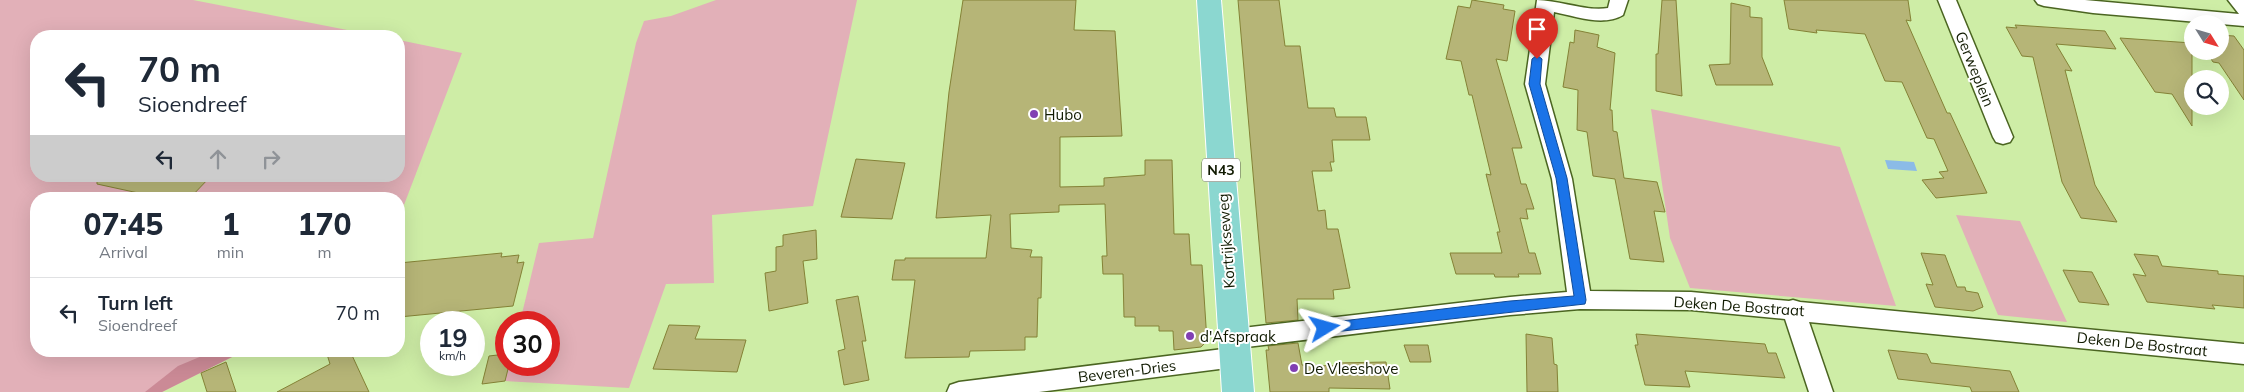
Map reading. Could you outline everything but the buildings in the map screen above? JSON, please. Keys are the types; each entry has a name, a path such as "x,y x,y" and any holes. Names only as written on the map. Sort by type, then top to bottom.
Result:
{"main road":[{"name":"Kortrijkseweg","path":"1209,0 1238,392"}],"street":[{"path":"1580,300 1562,178 1535,84 1545,2 1603,15 1616,11 1619,0"},
{"name":"Gerweplein","path":"1947,0 2003,137"},
{"path":"2044,0 2093,7 2244,20"},
{"path":"2237,0 2244,9"},
{"name":"Deken De Bostraat","path":"1235,348 1510,306 1580,300 1691,301 1793,309 2244,354"},
{"path":"1793,309 1821,392"},
{"name":"Beveren-Dries","path":"959,392 1235,348"}],"shaded area":[{"path":"0,0 193,0 347,30 30,30 30,182 405,182 405,41 462,53 405,202 405,192 30,192 30,357 232,357 162,392 0,392"},
{"path":"716,0 857,0 813,206 712,215 714,283 666,284 629,388 505,381 506,376 560,376 560,311 523,311 539,243 593,238 636,43 644,21 671,16"},
{"path":"1651,109 1840,147 1896,306 1690,288 1670,238"},
{"path":"1956,215 2020,221 2067,322 1998,315"},
{"path":"200,357 232,357 162,392 145,392 178,366"}],"water":[{"path":"1885,160 1914,162 1917,171 1888,169"}],"place":[{"name":"Hubo","path":"1034,114"},
{"name":"d'Afspraak","path":"1190,336"},
{"name":"De Vleeshove","path":"1294,368"}],"route":[{"path":"1325,328 1510,306 1580,300 1562,178 1535,84 1537,59"}]}
